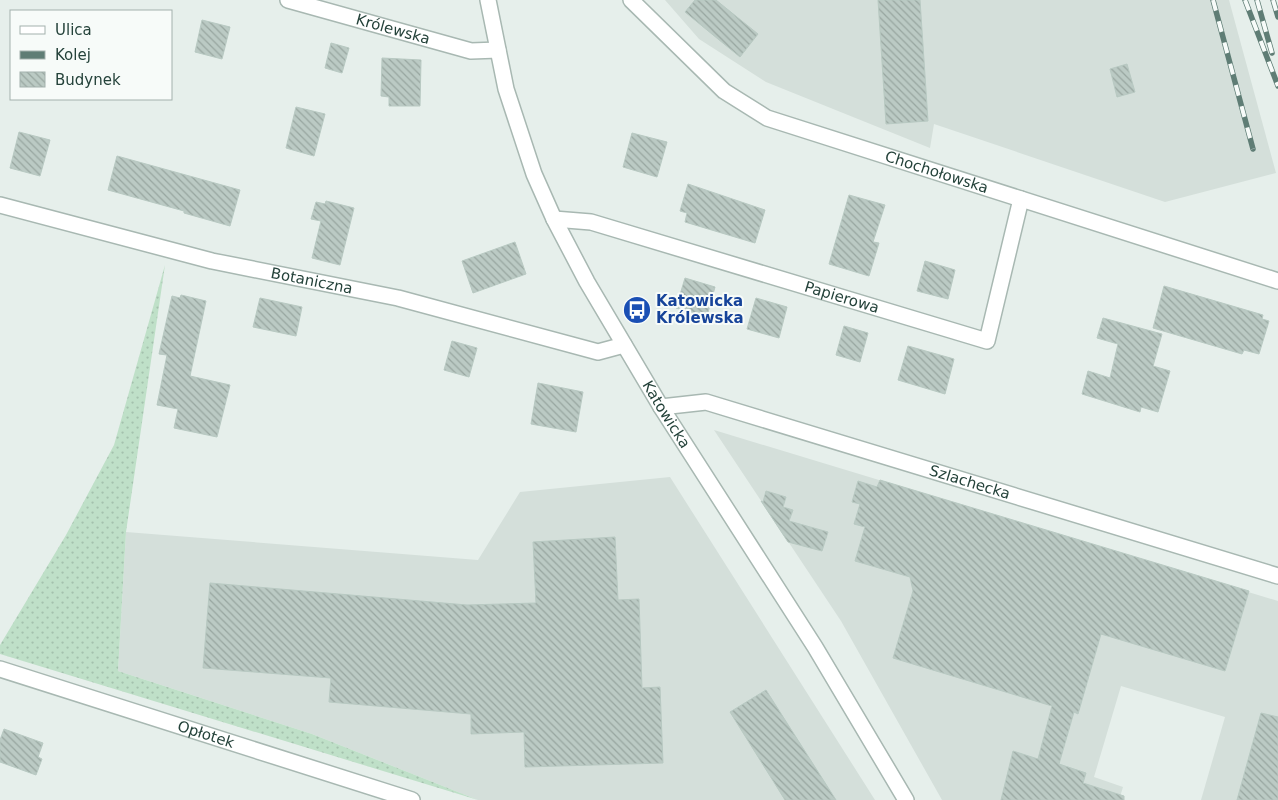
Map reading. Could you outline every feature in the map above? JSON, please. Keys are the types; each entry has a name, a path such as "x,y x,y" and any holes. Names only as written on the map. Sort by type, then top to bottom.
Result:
{"street":[{"name":"Królewska","path":"288,0 471,51 498,50"},
{"name":"Katowicka","path":"488,0 506,89 534,174 554,219 661,407 815,647 906,800"},
{"name":"Chochołowska","path":"631,0 724,92 767,118 1278,281"},
{"name":"Papierowa","path":"554,219 591,222 987,341 1021,199"},
{"name":"Botaniczna","path":"0,205 212,260 398,298 598,352 624,345"},
{"name":"Szlachecka","path":"661,407 706,402 1278,576"},
{"name":"Opłotek","path":"0,669 412,800"}],"shaded area":[{"path":"665,0 1229,0 1276,173 1165,202 934,124 930,148 766,82 699,39"},
{"path":"714,430 1278,601 1278,800 1201,800 1225,717 1121,686 1094,777 1123,787 1119,800 942,800 841,621"},
{"path":"670,477 875,800 478,800 312,734 118,671 126,532 478,560 520,492"}],"green space":[{"path":"165,265 126,532 118,671 312,734 478,800 0,654 0,645 66,535 114,445"}],"building":[{"path":"695,0 716,0 758,34 740,57 685,12"},
{"path":"878,0 920,0 928,121 886,124"},
{"path":"202,20 230,27 222,59 195,52"},
{"path":"331,43 349,48 342,73 325,68"},
{"path":"382,58 421,60 420,106 389,106 389,97 381,96"},
{"path":"1127,64 1135,92 1117,97 1110,69"},
{"path":"296,107 325,114 314,156 286,148"},
{"path":"19,132 50,140 40,176 10,168"},
{"path":"632,133 667,142 657,177 623,167"},
{"path":"117,156 240,190 230,226 108,190"},
{"path":"688,184 765,210 755,243 685,222 687,213 680,211"},
{"path":"849,195 885,205 873,242 879,243 869,276 829,264"},
{"path":"326,201 354,208 340,265 312,258 321,221 311,219 316,202 325,204"},
{"path":"515,242 526,274 473,293 462,261"},
{"path":"925,261 955,270 948,299 917,291"},
{"path":"685,278 715,287 707,316 676,308"},
{"path":"1164,286 1263,315 1262,319 1269,321 1259,354 1244,350 1242,354 1153,328"},
{"path":"181,295 206,301 190,376 230,385 217,437 174,428 178,409 157,405 167,355 159,354 172,296 180,298"},
{"path":"260,298 302,307 296,336 253,327"},
{"path":"756,298 787,307 779,338 747,329"},
{"path":"1103,318 1162,334 1153,366 1170,371 1158,412 1141,407 1140,412 1082,394 1088,371 1110,378 1118,344 1097,338"},
{"path":"844,326 868,333 860,362 836,355"},
{"path":"452,341 477,348 469,377 444,370"},
{"path":"908,346 954,359 945,394 898,380"},
{"path":"538,383 583,392 576,432 531,424"},
{"path":"880,480 1249,591 1225,671 1101,634 1078,714 1074,712 1059,764 1086,773 1083,783 1124,796 1124,800 1001,800 1013,751 1038,759 1052,706 893,658 913,591 910,577 855,561 865,527 854,524 860,504 852,502 858,481 877,487"},
{"path":"766,491 786,497 783,507 793,510 789,521 828,532 822,551 788,542 761,501 763,502"},
{"path":"615,537 618,600 639,599 642,688 660,687 663,763 525,767 524,732 471,734 471,714 329,702 331,678 203,668 210,583 467,605 536,603 533,542"},
{"path":"766,690 836,800 785,800 730,712"},
{"path":"1261,713 1278,717 1278,800 1237,800"},
{"path":"4,729 43,743 38,757 42,759 36,775 0,762 0,740"}],"railway":[{"path":"1213,0 1253,149"},
{"path":"1245,0 1278,86"},
{"path":"1257,0 1272,53"},
{"path":"1273,0 1278,17"}],"place":[{"name":"Katowicka Królewska","path":"637,310"}]}
